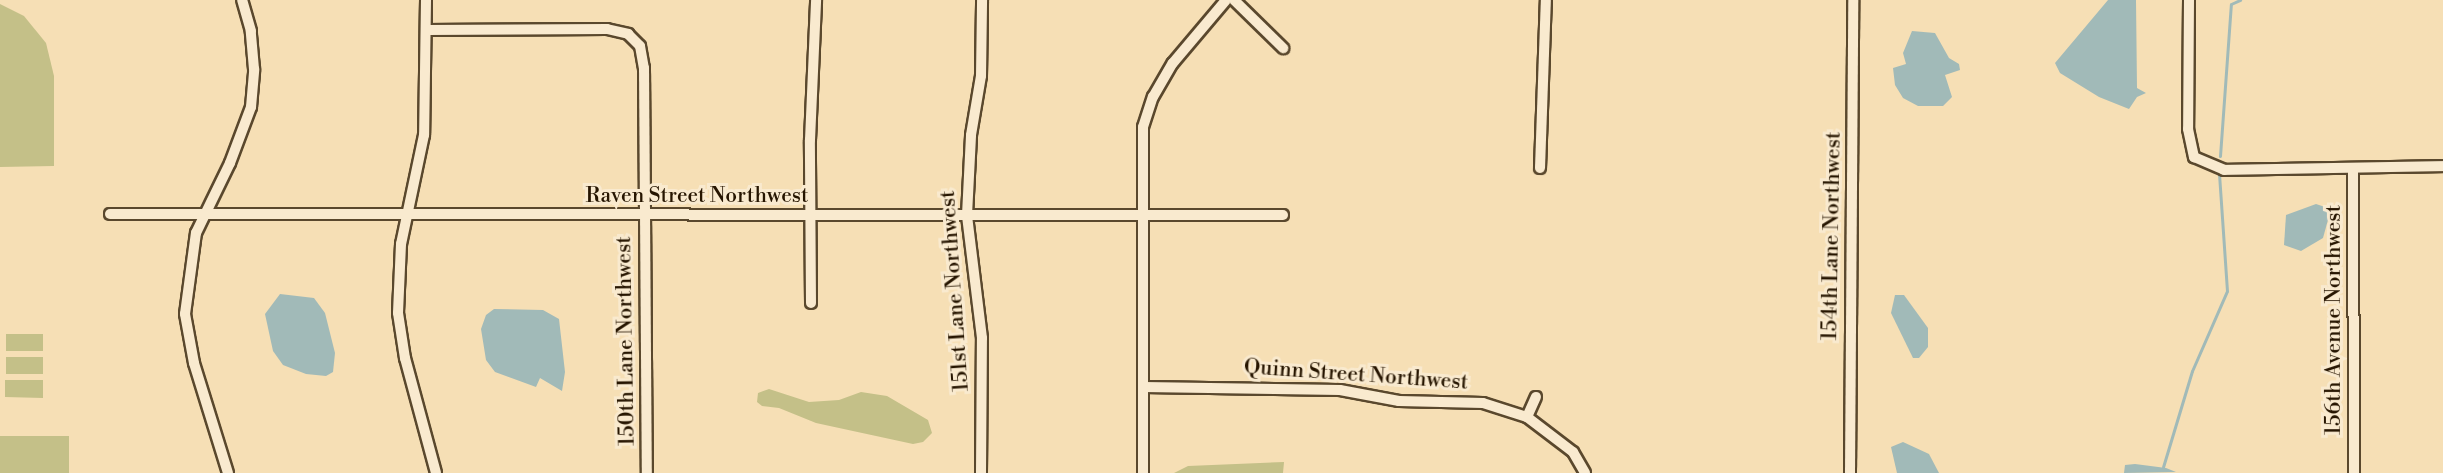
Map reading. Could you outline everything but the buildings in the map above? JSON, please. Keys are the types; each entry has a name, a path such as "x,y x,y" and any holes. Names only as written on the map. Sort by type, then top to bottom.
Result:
{"street":[{"path":"228,473 194,363 185,314 196,232 230,163 250,107 254,69 251,30 242,0"},
{"path":"426,0 424,135 406,215 397,281 398,313 405,358 436,473"},
{"path":"812,303 809,216 816,0"},
{"name":"151st Lane Northwest","path":"981,473 982,338 967,215 971,135 981,76 982,0"},
{"path":"1143,473 1141,215 1143,127 1153,97 1173,63 1226,0"},
{"path":"1234,0 1283,48"},
{"path":"1540,168 1546,0"},
{"name":"154th Lane Northwest","path":"1850,473 1853,0"},
{"path":"2189,0 2190,150 2206,164 2224,170 2443,166"},
{"name":"150th Lane Northwest","path":"427,30 607,29 628,34 640,46 644,68 647,473"},
{"name":"156th Avenue Northwest","path":"2353,168 2354,473"},
{"name":"Raven Street Northwest","path":"110,214 1282,215"},
{"name":"Quinn Street Northwest","path":"1144,387 1340,390 1399,401 1483,403 1527,417 1573,452 1585,473"},
{"path":"1527,417 1536,397"}],"shaded area":[{"path":"0,4 24,16 46,43 54,76 54,166 0,167"},
{"path":"6,334 43,334 43,351 6,351"},
{"path":"6,357 43,357 43,374 6,374"},
{"path":"5,380 43,380 43,398 5,397"},
{"path":"769,389 809,402 839,400 861,392 887,396 928,420 932,433 923,442 913,444 816,423 779,408 762,406 757,402 758,393"},
{"path":"0,436 69,436 69,473 0,473"},
{"path":"1284,462 1283,473 1174,473 1188,466"}],"water":[{"path":"2108,0 2136,0 2137,88 2146,93 2137,97 2129,109 2099,97 2060,73 2055,63"},
{"path":"1912,31 1935,33 1949,58 1959,64 1960,70 1945,75 1952,97 1943,106 1918,106 1903,98 1895,85 1893,68 1906,64 1903,53"},
{"path":"2316,204 2331,209 2323,238 2301,251 2284,245 2286,215"},
{"path":"280,294 314,298 325,313 335,353 333,372 326,376 306,374 283,365 273,351 265,314"},
{"path":"1895,295 1904,295 1928,328 1928,347 1919,358 1913,358 1891,313"},
{"path":"494,309 543,310 559,319 565,372 562,391 540,378 536,387 495,372 486,360 481,329 486,315"},
{"path":"1903,442 1929,454 1939,473 1897,473 1891,447"},
{"path":"2125,465 2166,468 2176,472 2124,473"}],"waterway":[{"path":"2220,156 2231,4 2240,0"},
{"path":"2163,467 2192,371 2227,291 2219,174"}]}
